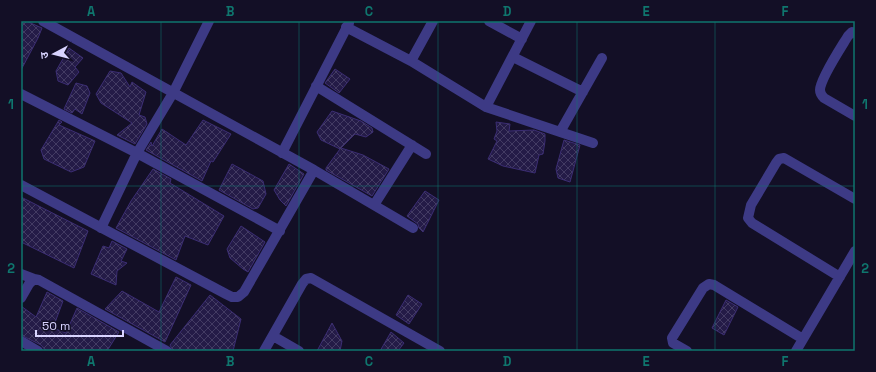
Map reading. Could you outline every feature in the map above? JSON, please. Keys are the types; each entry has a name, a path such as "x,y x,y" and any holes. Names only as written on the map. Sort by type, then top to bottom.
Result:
{"street":[{"path":"43,21 314,170 413,228"},
{"path":"101,228 137,153 173,92 208,21"},
{"path":"411,61 433,21"},
{"path":"489,21 522,39"},
{"path":"486,107 531,21"},
{"path":"282,153 348,24 486,107 593,143"},
{"path":"855,33 852,32 848,36 823,80 820,88 820,94 824,98 855,116"},
{"path":"513,57 583,92"},
{"path":"560,132 602,58"},
{"path":"316,86 426,154"},
{"path":"21,94 137,153 280,231"},
{"path":"374,205 412,146"},
{"path":"840,277 752,223 748,218 748,212 776,163 779,159 784,158 855,199"},
{"path":"21,185 226,294 232,297 238,297 244,292 314,170"},
{"path":"796,351 855,251"},
{"path":"21,274 46,284 167,351"},
{"path":"264,351 302,284 306,279 312,278 440,351"},
{"path":"21,298 29,284 34,279"},
{"path":"687,351 673,343 672,338 703,288 709,284 714,284 803,339"},
{"path":"272,336 299,351"},
{"path":"21,342 38,351"}],"building":[{"path":"21,21 26,21 42,28 21,70"},
{"path":"69,48 83,58 75,67 79,72 68,85 58,81 56,71"},
{"path":"335,69 350,79 339,93 325,83"},
{"path":"110,71 121,73 130,87 132,82 146,92 139,115 145,117 147,124 135,144 117,135 132,123 101,103 96,94"},
{"path":"76,83 87,86 90,93 82,114 75,109 72,113 64,109"},
{"path":"332,111 361,121 372,128 373,132 366,137 355,134 341,148 363,155 389,169 372,196 326,170 340,149 321,140 317,132"},
{"path":"59,120 62,122 59,125 95,141 84,167 71,172 44,159 41,150"},
{"path":"203,120 231,134 213,162 211,161 202,181 146,150 151,142 152,146 162,129 186,145"},
{"path":"496,122 510,124 509,131 534,130 545,134 543,154 539,155 535,173 503,166 488,159 497,141 494,139 497,131"},
{"path":"564,140 580,145 570,182 558,178 556,169"},
{"path":"232,164 263,181 266,194 258,208 253,209 219,190"},
{"path":"289,164 304,174 286,206 274,190"},
{"path":"153,169 171,179 170,183 224,216 208,245 185,236 176,260 116,228 131,201"},
{"path":"425,191 439,200 423,232 419,228 418,224 407,216"},
{"path":"21,197 88,231 74,268 21,242"},
{"path":"241,226 265,242 248,272 230,258 227,249"},
{"path":"112,241 127,249 121,261 127,263 117,271 116,285 91,274 103,246 109,248"},
{"path":"176,277 191,285 165,342 105,309 122,291 159,312"},
{"path":"47,292 63,301 53,328 66,333 77,308 119,332 107,351 46,351 41,345 21,335 21,306 36,317"},
{"path":"210,295 241,319 233,351 173,351 170,345"},
{"path":"408,295 422,304 409,324 396,315"},
{"path":"726,300 738,307 724,335 712,328"},
{"path":"332,323 342,341 340,351 317,351"},
{"path":"391,332 404,343 398,351 380,351"}]}
